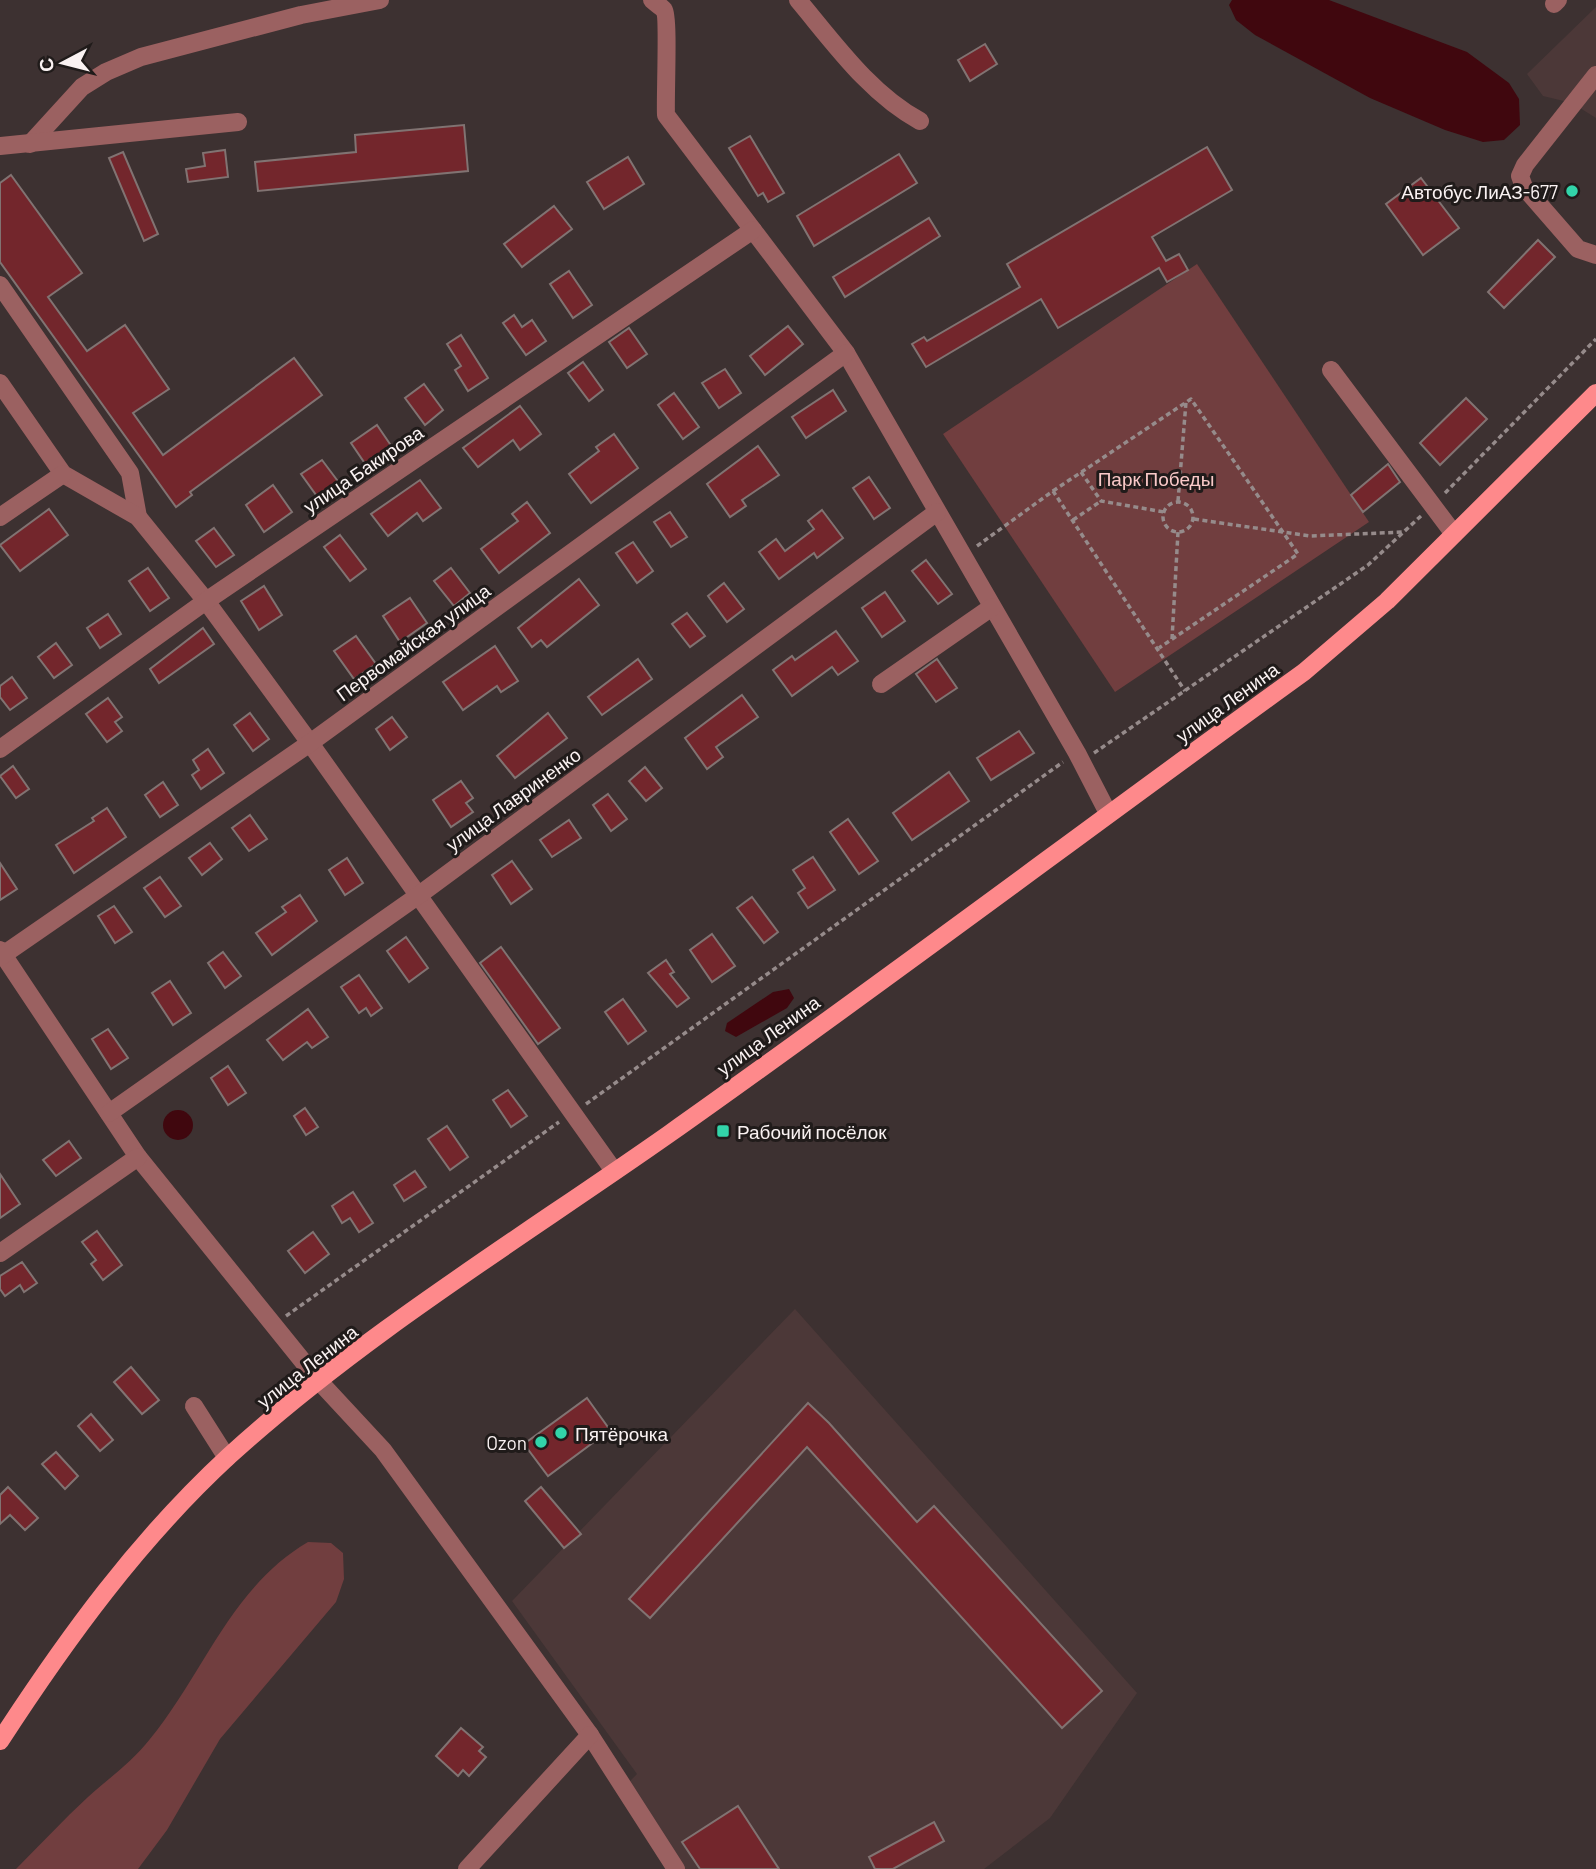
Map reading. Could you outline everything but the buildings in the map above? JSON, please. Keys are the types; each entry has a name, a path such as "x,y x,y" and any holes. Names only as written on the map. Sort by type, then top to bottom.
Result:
{"main road":[{"name":"улица Ленина","path":"0,1741 56,1654 109,1584 227,1458 318,1380 614,1171 1304,672 1387,601 1596,393"}],"street":[{"path":"30,144 82,86 141,57 301,15 380,0"},
{"path":"799,0 848,61 907,114 920,121"},
{"path":"663,4 669,24 664,68 666,115 846,353 1079,757 1108,813"},
{"path":"1596,75 1532,155 1520,176 1524,187 1578,249 1596,255"},
{"path":"0,146 238,122"},
{"name":"улица Бакирова","path":"0,749 205,601 753,230"},
{"path":"0,285 130,474 138,517"},
{"name":"Первомайская улица","path":"1,954 310,743 846,353"},
{"path":"1331,370 1454,534"},
{"path":"2,389 63,474 138,517 205,601 310,743 614,1171"},
{"path":"0,517 63,474"},
{"name":"улица Лавриненко","path":"109,1113 419,895 937,512"},
{"path":"881,684 992,607"},
{"path":"1,954 138,1157 318,1380 383,1451 590,1735 676,1869"},
{"path":"0,1253 138,1157"},
{"path":"194,1406 227,1458"},
{"path":"467,1869 590,1735"}],"path":[{"path":"274,1325 1079,757 1185,691 1368,565 1432,505 1596,339"},
{"path":"962,557 1053,491 1191,398 1298,554 1159,648"},
{"path":"1178,501 1186,402"},
{"path":"1081,472 1101,501 1164,513"},
{"path":"1053,491 1185,691"},
{"path":"1073,520 1101,501"},
{"path":"1178,501 1189,506 1194,520 1188,530 1178,533 1166,526 1164,513 1170,504 1178,501"},
{"path":"1194,520 1310,536 1404,532"},
{"path":"1172,640 1178,533"}],"shaded area":[{"path":"1232,0 1329,0 1467,52 1509,83 1519,99 1520,125 1504,140 1483,142 1445,130 1370,98 1255,35 1236,20 1229,5"},
{"path":"1596,7 1596,118 1572,103 1543,96 1527,74"},
{"path":"789,989 794,998 787,1008 736,1037 725,1031 727,1023 773,992"},
{"path":"178,1110 189,1114 193,1125 189,1136 178,1140 167,1136 163,1125 167,1114"},
{"path":"795,1309 1137,1693 1050,1818 984,1869 683,1869 627,1784 637,1774 512,1601"}],"green space":[{"name":"Парк Победы","path":"1197,264 1369,522 1115,692 943,434"},
{"path":"308,1542 331,1543 343,1553 344,1579 336,1602 220,1739 167,1830 138,1869 16,1869 143,1747 169,1713 238,1607 258,1582"}],"place":[{"name":"Автобус ЛиАЗ-677","path":"1572,191"},
{"name":"Рабочий посёлок","path":"723,1131"},
{"name":"Пятёрочка","path":"561,1433"},
{"name":"Ozon","path":"541,1442"}]}
